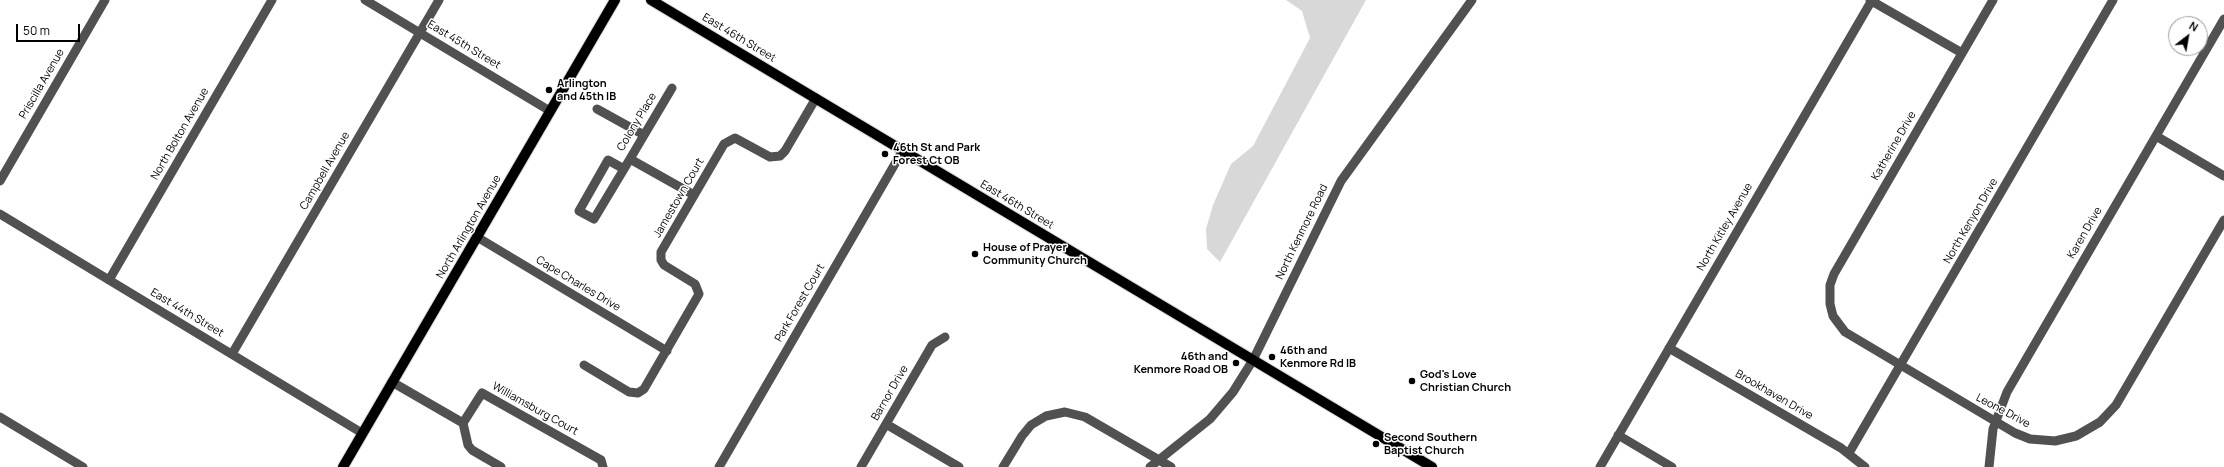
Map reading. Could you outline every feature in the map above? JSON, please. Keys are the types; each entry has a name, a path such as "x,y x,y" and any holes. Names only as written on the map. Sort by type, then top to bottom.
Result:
{"main road":[{"name":"North Arlington Avenue","path":"343,467 615,0"},
{"name":"East 46th Street","path":"651,0 1432,467"}],"street":[{"name":"Priscilla Avenue","path":"0,181 105,0"},
{"name":"North Bolton Avenue","path":"109,280 272,0"},
{"name":"East 45th Street","path":"366,0 550,112"},
{"name":"Campbell Avenue","path":"232,354 439,0"},
{"name":"North Kenmore Road","path":"1150,467 1216,414 1233,392 1253,360 1340,181 1472,0"},
{"path":"1871,0 1962,54"},
{"name":"North Kitley Avenue","path":"1600,467 1871,0"},
{"name":"Katherine Drive","path":"1831,308 1830,289 1834,274 1993,0"},
{"name":"North Kenyon Drive","path":"1849,454 2113,0"},
{"name":"Karen Drive","path":"1989,467 1990,447 1995,422 2010,386 2224,19"},
{"name":"Colony Place","path":"624,169 608,160 579,211 594,219 624,169 630,159 672,88"},
{"name":"Jamestown Court","path":"584,365 629,392 638,393 646,387 697,300 699,290 695,284 664,265 660,254 724,144 730,139 740,139 770,157 777,157 783,154 816,98"},
{"path":"597,109 644,135"},
{"path":"2156,136 2224,176"},
{"name":"Park Forest Court","path":"719,467 903,150"},
{"path":"630,159 694,195"},
{"name":"East 44th Street","path":"0,214 362,433"},
{"name":"Leone Drive","path":"1831,308 1837,322 1848,334 1900,366 1995,422 2023,436 2034,439 2055,441 2080,435 2103,420 2116,404 2224,220"},
{"name":"Cape Charles Drive","path":"477,237 667,351"},
{"name":"Barnor Drive","path":"861,467 932,345 946,337"},
{"name":"Brookhaven Drive","path":"1669,348 1849,454 1865,467"},
{"path":"392,382 463,423 469,447 501,467"},
{"name":"Williamsburg Court","path":"463,423 479,395 486,394 601,460 603,467"},
{"path":"1003,467 1022,436 1031,425 1046,416 1065,412 1086,417 1171,467"},
{"path":"0,417 83,467"},
{"path":"886,424 959,467"},
{"path":"1618,436 1672,467"}],"shaded area":[{"path":"1286,0 1366,0 1220,262 1207,249 1206,229 1213,205 1231,164 1253,146 1310,38 1302,11"}],"place":[{"name":"Arlington and 45th IB","path":"549,90"},
{"name":"46th St and Park Forest Ct OB","path":"885,154"},
{"name":"House of Prayer Community Church","path":"975,254"},
{"name":"46th and Kenmore Rd IB","path":"1272,357"},
{"name":"46th and Kenmore Road OB","path":"1236,363"},
{"name":"God's Love Christian Church","path":"1412,381"},
{"name":"Second Southern Baptist Church","path":"1376,444"}]}
